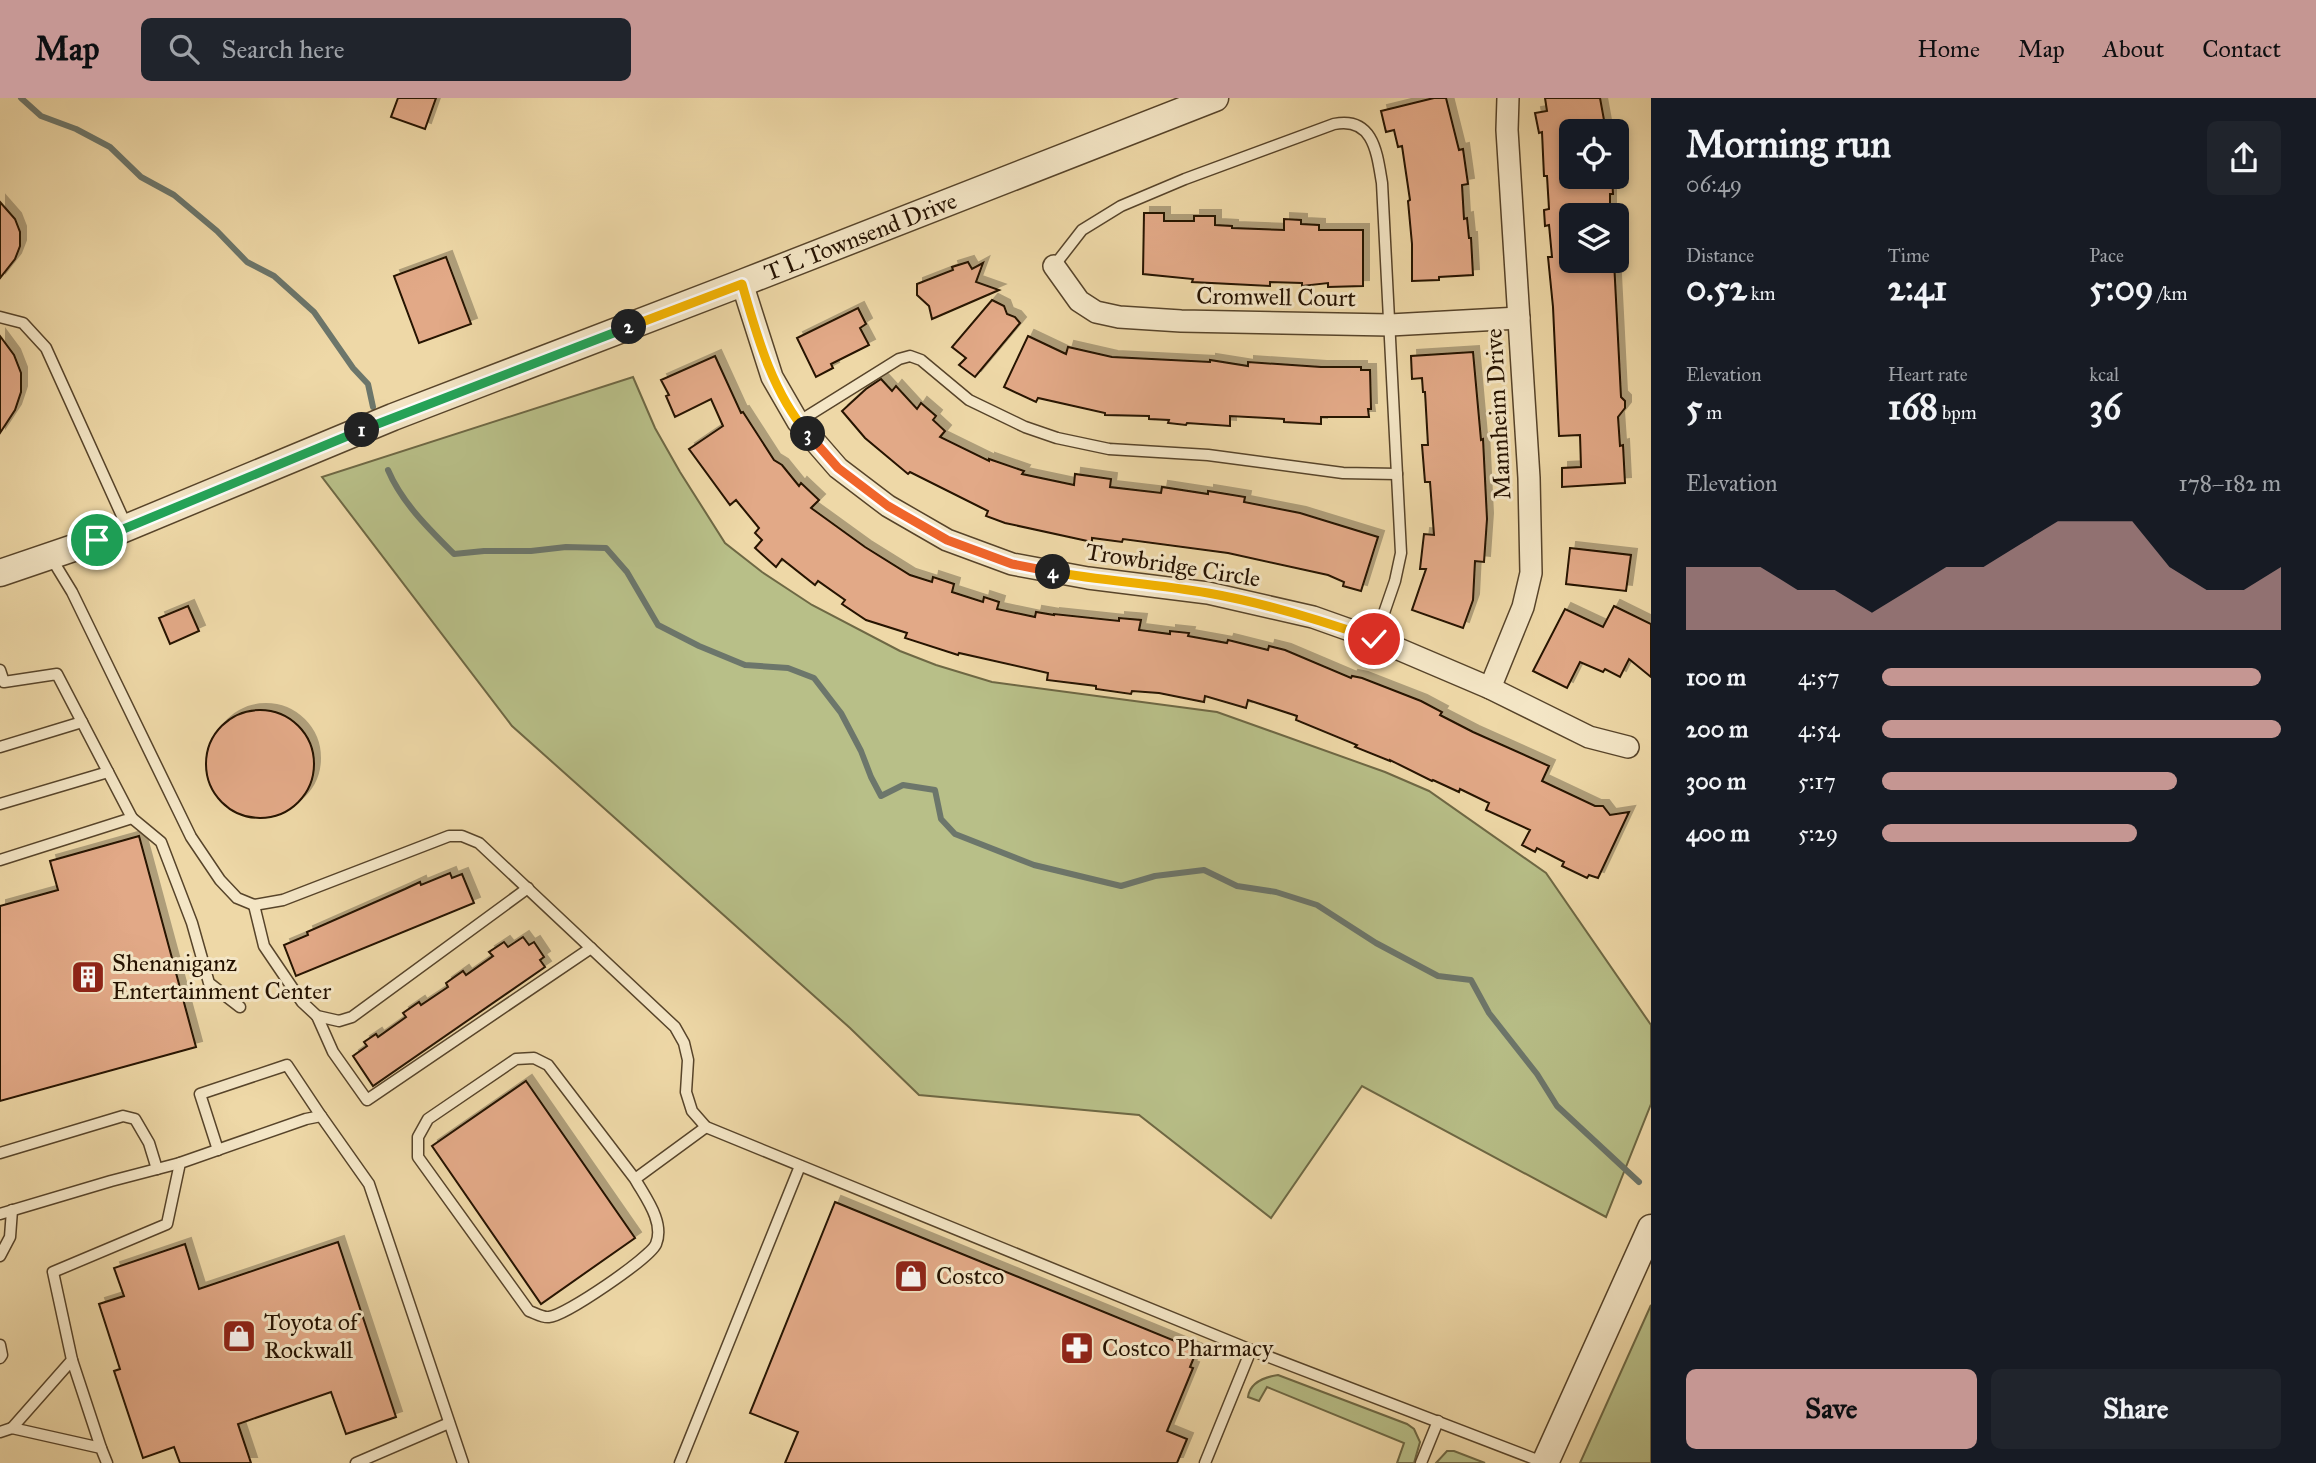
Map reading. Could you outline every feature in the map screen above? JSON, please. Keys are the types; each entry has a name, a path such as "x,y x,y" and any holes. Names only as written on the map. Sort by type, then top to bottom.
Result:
{"street":[{"name":"T L Townsend Drive","path":"0,573 127,527 393,417 742,284 1216,98"},
{"name":"Mannheim Drive","path":"1490,98 1507,130"},
{"name":"Mannheim Drive","path":"1490,688 1523,607 1531,573 1529,478 1507,130 1508,98"},
{"name":"Cromwell Court","path":"1054,266 1079,300 1096,312 1119,317 1181,321 1390,325 1519,318"},
{"name":"Trowbridge Circle","path":"742,284 772,377 798,422 838,468 888,506 947,540 1012,564 1088,578 1208,593 1314,617 1490,688 1589,737 1628,747"},
{"path":"1545,1463 1651,1228"}],"lane":[{"path":"1054,266 1082,230 1121,206 1185,179 1347,121 1360,127 1371,137 1378,156 1382,183 1401,553 1395,581 1374,639"},
{"path":"0,317 23,323 46,348 127,527"},
{"path":"798,422 900,359 910,356 927,364 969,400 1025,427 1057,438 1109,449 1208,455 1343,473 1397,474"},
{"path":"50,556 72,592 191,837 220,880 237,898 254,905 300,894 449,836 462,836 480,843 675,1027 684,1043 688,1060 686,1091 692,1111 706,1127 1251,1350 1545,1463"},
{"path":"0,670 2,683 57,674 132,818 161,842 192,923 209,984 240,1007"},
{"path":"0,747 82,722"},
{"path":"0,804 108,772"},
{"path":"0,860 132,818"},
{"path":"317,1016 339,1021 352,1017 528,888"},
{"path":"254,905 264,946 302,1002 317,1016 333,1052 367,1100 591,948"},
{"path":"534,1058 548,1065 635,1178 659,1225 656,1245 639,1262 563,1314 547,1318 529,1311 418,1157 418,1137 428,1119 516,1059 534,1058"},
{"path":"218,1150 200,1094 287,1065 369,1184 463,1463"},
{"path":"0,1153 123,1116 135,1119 149,1143 156,1169"},
{"path":"0,1214 180,1163 321,1116"},
{"path":"635,1178 706,1127"},
{"path":"107,1463 72,1360 53,1272 167,1224 180,1163"},
{"path":"680,1463 800,1166"},
{"path":"0,1256 10,1237 12,1210"},
{"path":"0,1345 0,1358"},
{"path":"1205,1463 1251,1350"},
{"path":"0,1432 12,1428 72,1360"},
{"path":"1421,1463 1438,1422"},
{"path":"356,1463 449,1423"},
{"path":"12,1428 101,1448"}],"green space":[{"path":"633,377 655,428 725,543 762,572 812,605 900,651 992,682 1217,712 1385,772 1429,791 1546,873 1651,1025 1651,1104 1606,1217 1362,1086 1271,1218 1139,1115 919,1095 850,1028 512,726 322,477"},
{"path":"1651,1305 1651,1463 1580,1463"},
{"path":"1278,1375 1407,1424 1414,1429 1420,1442 1414,1463 1397,1463 1404,1443 1267,1387 1259,1401 1248,1397 1255,1384"},
{"path":"1447,1451 1454,1451 1485,1463 1436,1463"}],"building":[{"path":"398,98 436,98 425,129 391,117"},
{"path":"1434,98 1446,98 1459,150 1463,149 1468,184 1462,185 1464,219 1467,218 1471,238 1473,275 1412,281 1410,200 1402,146 1398,147 1394,130 1386,132 1381,111"},
{"path":"1545,98 1600,98 1604,119 1559,119 1559,189 1613,189 1613,194 1610,194 1610,203 1559,203 1559,273 1615,273 1621,397 1625,401 1625,408 1618,417 1625,483 1562,487 1562,468 1581,467 1580,435 1559,436 1548,257 1552,257 1549,225 1545,226 1544,210 1549,209 1547,176 1544,176 1542,132 1539,133 1535,113 1547,111"},
{"path":"0,202 15,219 20,232 20,246 15,259 0,278"},
{"path":"1144,213 1164,213 1164,221 1194,221 1194,216 1215,216 1215,225 1232,228 1284,230 1284,219 1319,225 1319,230 1363,230 1363,286 1328,287 1328,283 1302,286 1302,283 1270,282 1270,286 1192,282 1193,279 1143,274"},
{"path":"446,257 471,324 419,343 394,276"},
{"path":"968,262 972,269 983,263 976,282 999,290 932,319 929,306 917,295 917,284"},
{"path":"992,300 1004,306 1007,314 1020,323 975,377 959,365 966,358 952,347"},
{"path":"858,308 866,324 860,328 869,345 831,364 833,368 816,377 797,338"},
{"path":"0,336 14,355 21,373 21,392 15,410 0,433"},
{"path":"1028,336 1066,354 1068,347 1112,357 1210,360 1248,366 1248,362 1361,367 1361,370 1370,370 1371,409 1368,409 1369,417 1321,417 1321,424 1230,416 1230,426 1168,423 1169,420 1149,419 1149,416 1105,415 1038,398 1036,402 1004,387"},
{"path":"1473,352 1481,440 1483,439 1487,519 1484,562 1475,561 1473,600 1463,628 1412,610 1426,569 1420,569 1424,534 1434,535 1430,482 1425,482 1422,445 1428,445 1425,392 1422,378 1412,379 1411,356"},
{"path":"715,356 741,413 743,412 774,460 782,465 799,486 801,483 819,500 811,508 910,575 932,582 933,577 954,584 952,592 983,602 984,597 999,602 997,609 1035,617 1036,612 1119,621 1119,618 1141,620 1139,630 1170,634 1170,631 1189,633 1188,636 1227,643 1228,640 1268,650 1269,646 1351,678 1362,678 1421,701 1442,712 1440,715 1473,732 1549,766 1542,781 1595,806 1603,806 1610,815 1629,812 1598,878 1589,875 1587,878 1562,866 1564,862 1537,848 1535,852 1522,845 1530,830 1486,810 1489,803 1355,747 1357,745 1296,720 1297,716 1248,700 1246,708 1205,696 1204,702 1159,693 1132,691 1131,694 1096,689 1096,686 1047,680 1048,673 959,653 958,655 905,638 907,633 866,620 842,604 845,600 818,581 815,585 782,559 776,567 755,548 762,540 755,533 759,528 736,500 730,505 689,449 723,426 711,399 675,417 666,396 669,395 661,380"},
{"path":"881,379 892,391 896,386 917,409 921,403 936,416 933,420 945,431 940,437 989,461 1024,471 1022,474 1074,485 1075,474 1111,479 1110,487 1161,493 1162,487 1245,497 1244,502 1300,513 1378,537 1361,591 1343,586 1344,582 1328,575 1228,553 1123,539 1122,542 1092,538 1092,542 1005,523 986,516 988,511 910,472 908,474 865,438 842,411"},
{"path":"1570,548 1631,555 1626,591 1566,584"},
{"path":"188,606 199,631 170,644 159,618"},
{"path":"1614,606 1651,624 1651,677 1629,659 1620,677 1605,669 1603,672 1580,662 1567,688 1533,671 1565,609 1603,627"},
{"path":"260,710 281,714 298,726 310,743 314,764 310,785 298,802 281,814 260,818 239,814 222,802 210,785 206,764 210,743 222,726 239,714"},
{"name":"Shenaniganz Entertainment Center","path":"139,836 196,1047 0,1101 0,906 58,890 50,861"},
{"path":"450,873 452,878 462,874 474,903 296,976 284,945 308,935 307,932 420,882 421,885"},
{"path":"523,937 529,945 534,942 544,957 540,960 545,967 373,1086 353,1056 367,1046 364,1042 376,1034 378,1037 406,1017 403,1013 448,987 446,983 463,971 466,975 493,956 489,952 504,942 508,947"},
{"path":"526,1081 635,1238 541,1304 432,1146"},
{"name":"Costco","path":"835,1202 1197,1350 1190,1367 1193,1368 1167,1431 1187,1439 1177,1463 785,1463 798,1432 750,1413"},
{"name":"Toyota of Rockwall","path":"338,1242 396,1417 346,1434 331,1392 238,1424 251,1463 180,1463 174,1447 143,1458 114,1371 120,1369 99,1304 124,1296 114,1268 185,1244 199,1289"}],"waterway":[{"path":"21,98 41,116 76,129 110,147 141,177 174,195 217,231 247,262 274,276 314,312 353,368 368,384 373,407"},
{"path":"388,470 408,504 454,554 566,547 606,548 627,572 658,625 745,665 788,668 814,678 841,713 881,796 903,785 935,790 941,819 955,834 1034,865 1121,886 1155,876 1204,870 1237,886 1276,892 1317,905 1376,943 1438,976 1471,980 1489,1013 1537,1074 1557,1106 1639,1182"}],"place":[{"name":"Shenaniganz Entertainment Center","path":"88,977"},
{"name":"Costco","path":"911,1276"},
{"name":"Toyota of Rockwall","path":"239,1336"},
{"name":"Costco Pharmacy","path":"1077,1348"}],"route":[{"path":"97,540 393,417 742,284 772,377 798,422 838,468 888,506 947,540 1012,564 1088,578 1208,593 1314,617 1374,639"}]}
